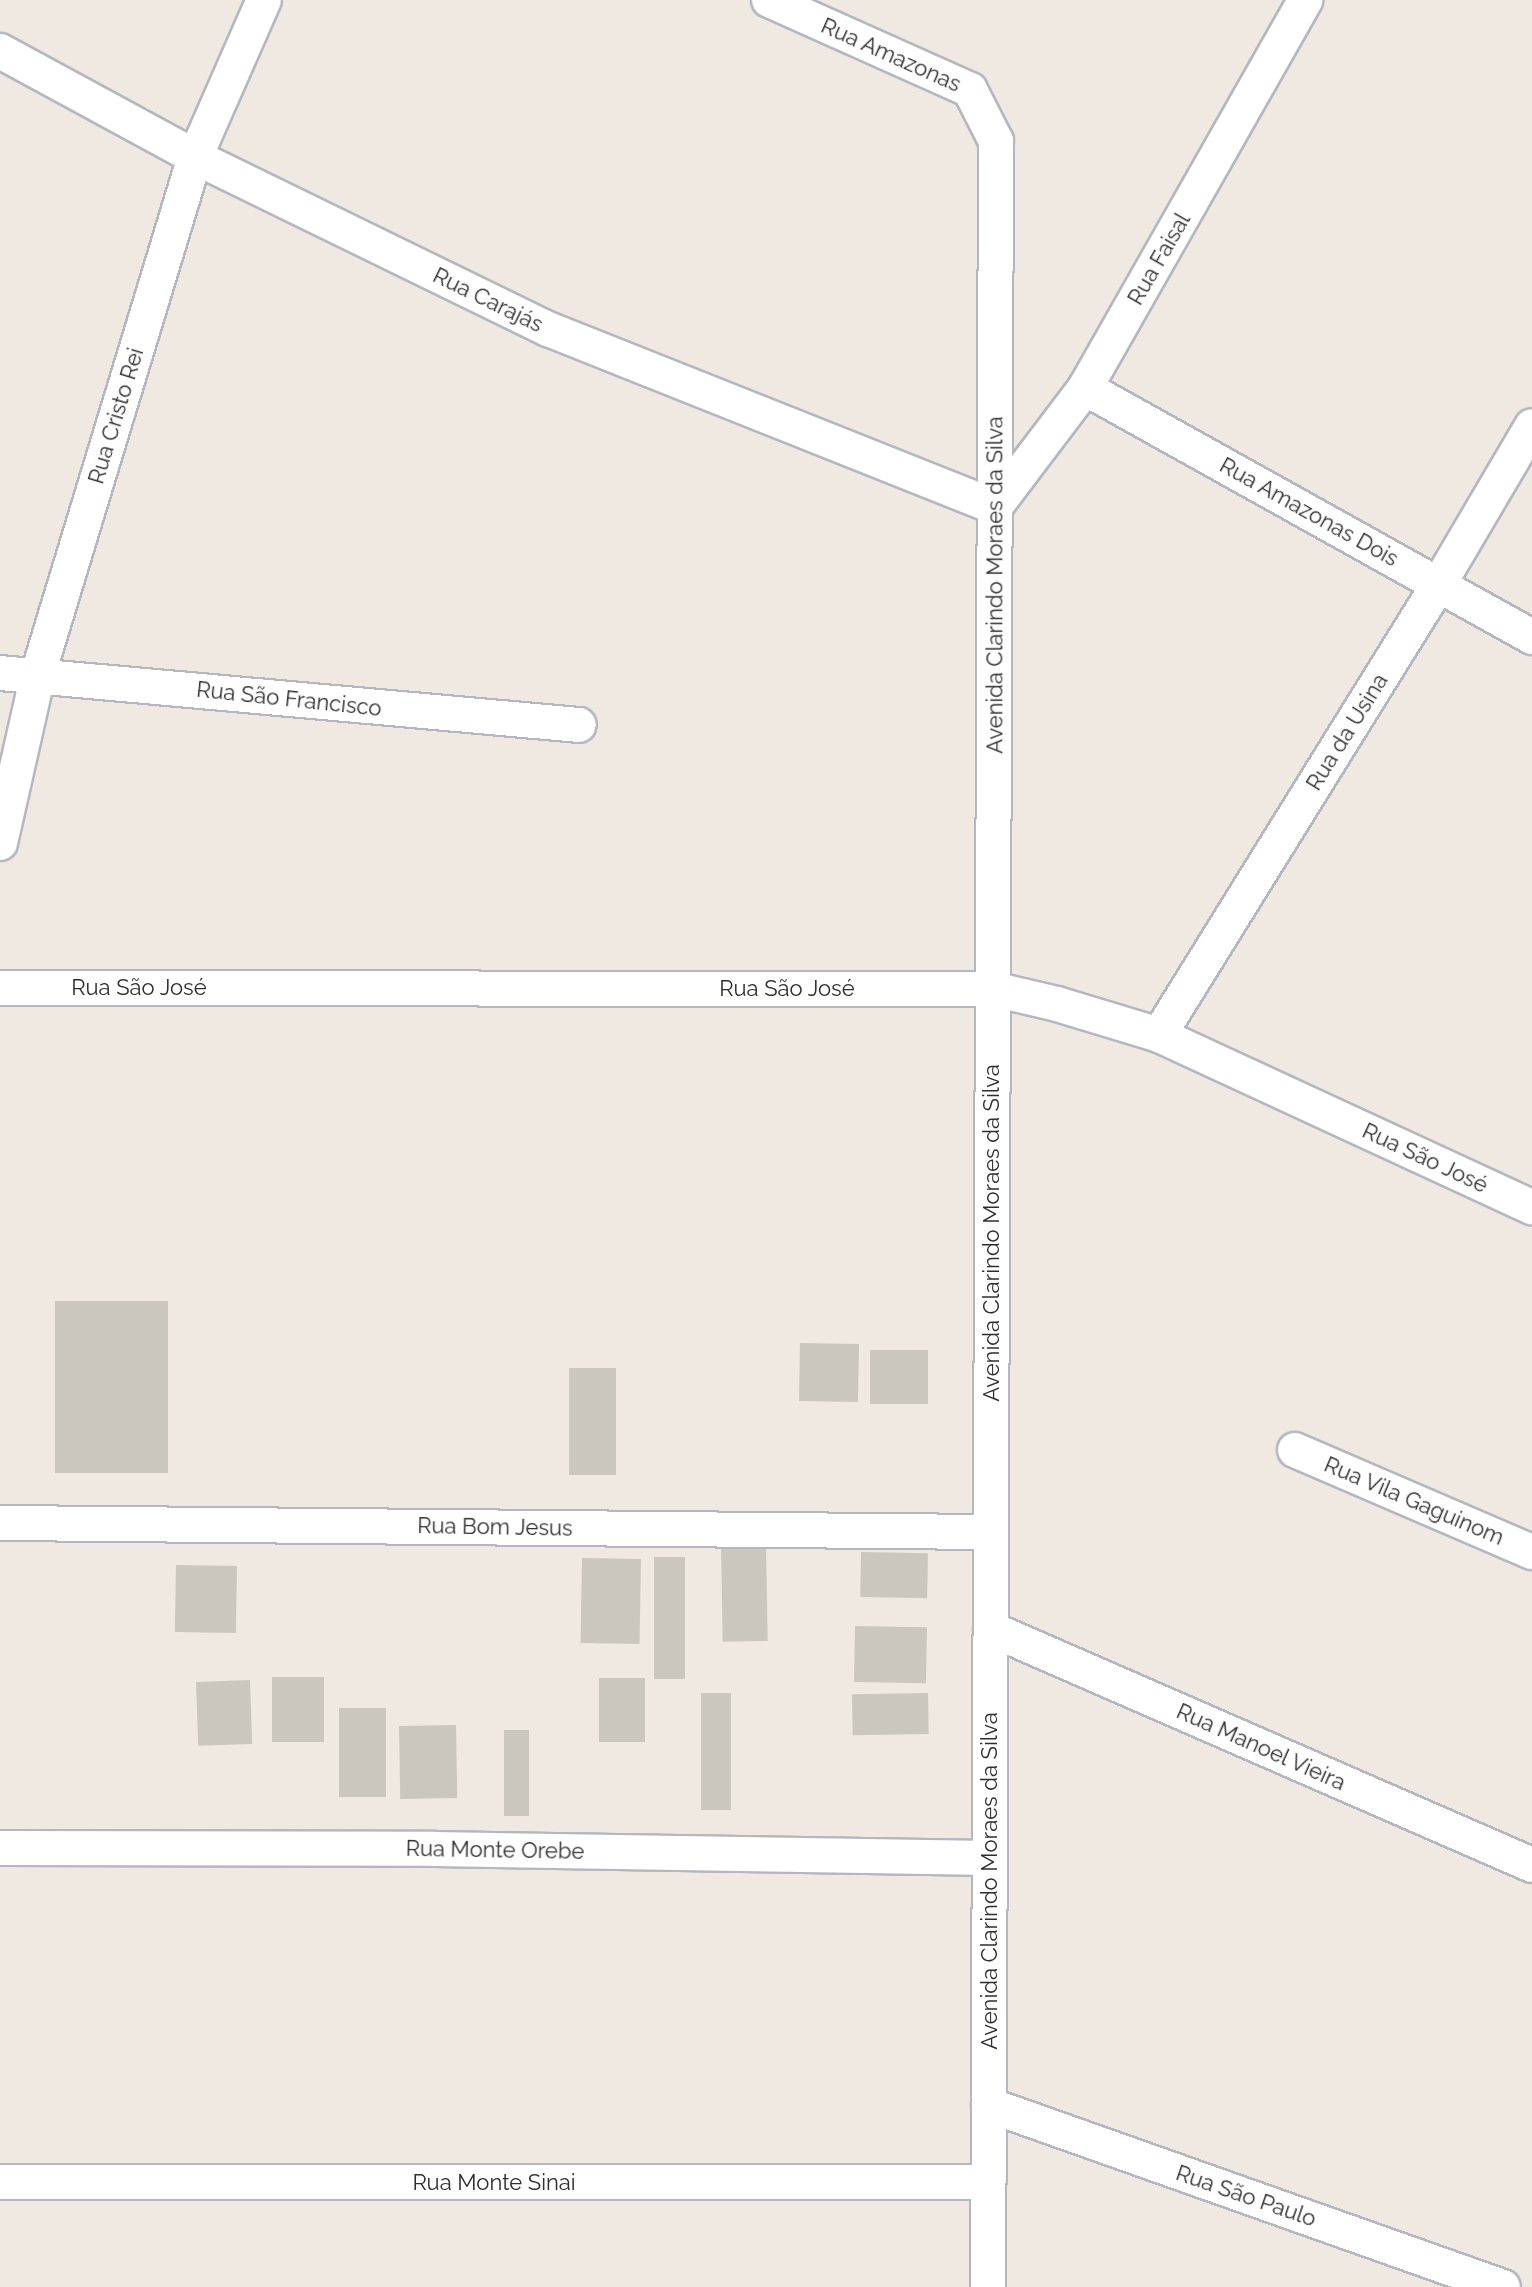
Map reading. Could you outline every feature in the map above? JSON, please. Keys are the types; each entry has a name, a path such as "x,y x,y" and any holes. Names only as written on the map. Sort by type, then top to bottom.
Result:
{"street":[{"name":"Rua Cristo Rei","path":"0,843 38,674 195,157 264,0"},
{"name":"Rua Amazonas","path":"769,0 970,90 996,141 996,180"},
{"name":"Rua Faisal","path":"995,507 1085,388 1305,0"},
{"name":"Rua Carajás","path":"0,51 195,157 548,329 995,507"},
{"name":"Avenida Clarindo Moraes da Silva","path":"988,2287 996,180"},
{"name":"Rua Amazonas Dois","path":"1085,388 1532,637"},
{"name":"Rua da Usina","path":"1159,1035 1439,584 1532,426"},
{"name":"Rua São Francisco","path":"0,673 38,674 579,725"},
{"name":"Rua São José","path":"0,988 993,989 1057,1004 1159,1035 1531,1205"},
{"name":"Rua Vila Gaguinom","path":"1295,1450 1532,1552"},
{"name":"Rua Bom Jesus","path":"0,1523 991,1532"},
{"name":"Rua Manoel Vieira","path":"991,1629 1532,1865"},
{"name":"Rua Monte Orebe","path":"0,1848 434,1849 990,1858"},
{"name":"Rua São Paulo","path":"989,2105 1503,2287"},
{"name":"Rua Monte Sinai","path":"0,2182 988,2182"}],"building":[{"path":"55,1301 168,1301 168,1473 55,1473"},
{"path":"800,1343 859,1344 858,1402 799,1401"},
{"path":"870,1350 928,1350 928,1404 870,1404"},
{"path":"569,1368 616,1368 616,1475 569,1475"},
{"path":"766,1544 768,1641 723,1642 721,1545"},
{"path":"861,1552 928,1553 927,1598 860,1597"},
{"path":"654,1557 685,1557 685,1679 654,1679"},
{"path":"582,1558 641,1559 640,1644 581,1643"},
{"path":"176,1565 237,1566 236,1633 175,1632"},
{"path":"855,1626 927,1627 926,1683 854,1682"},
{"path":"272,1677 324,1677 324,1742 272,1742"},
{"path":"599,1678 645,1678 645,1742 599,1742"},
{"path":"250,1680 252,1744 198,1746 196,1682"},
{"path":"701,1693 731,1693 731,1810 701,1810"},
{"path":"928,1693 929,1734 853,1735 852,1694"},
{"path":"339,1708 386,1708 386,1797 339,1797"},
{"path":"456,1725 457,1798 400,1799 399,1726"},
{"path":"504,1730 529,1730 529,1816 504,1816"}]}
